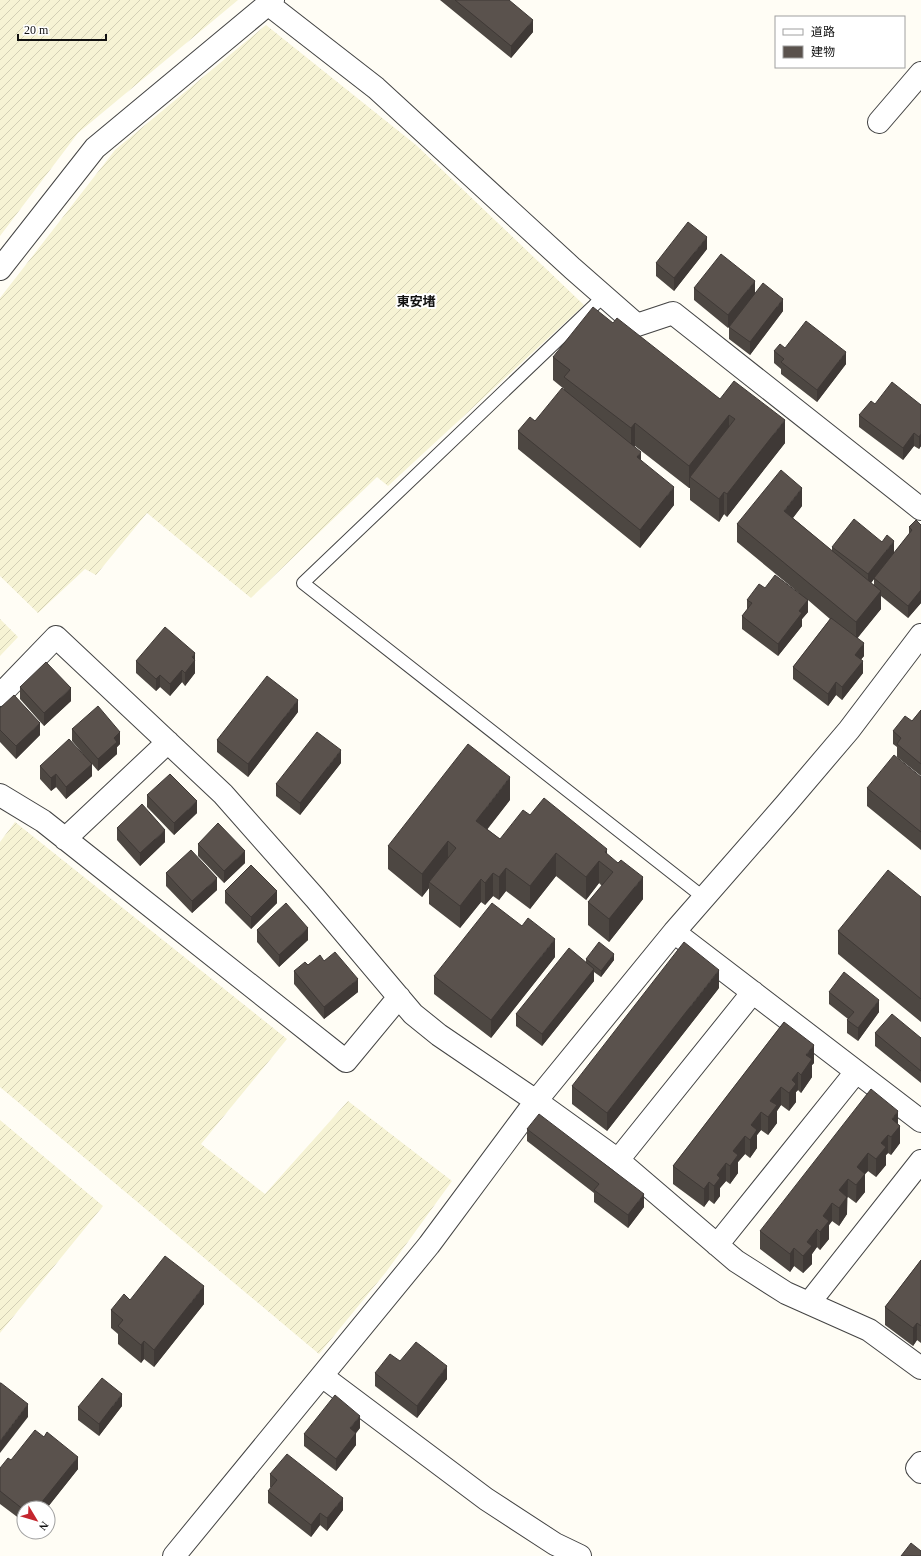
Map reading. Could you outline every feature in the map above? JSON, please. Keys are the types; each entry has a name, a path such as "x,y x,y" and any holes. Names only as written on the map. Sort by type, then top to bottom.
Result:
{"street":[{"path":"0,269 95,148 271,2 376,88 637,325 673,313 921,509"},
{"path":"879,122 921,73"},
{"path":"174,1556 429,1245 536,1101 674,932 849,730 921,635"},
{"path":"0,695 56,637 223,794 315,898 413,1014 439,1035 536,1101 618,1160 736,1261 786,1293 869,1330 921,1368"},
{"path":"66,839 168,742"},
{"path":"0,795 43,821 346,1061 399,998"},
{"path":"674,932 921,1121"},
{"path":"618,1160 753,992"},
{"path":"718,1245 856,1072"},
{"path":"809,1303 921,1161"},
{"path":"322,1376 486,1499 554,1544 580,1556"},
{"path":"921,1463 917,1468 921,1472"}],"lane":[{"path":"604,296 303,583 703,898"}],"shaded area":[{"path":"0,0 238,0 78,133 0,236"},
{"path":"266,25 416,145 584,305 388,486 377,477 251,598 147,513 96,575 85,569 38,613 0,576 0,298 115,150"},
{"path":"0,619 18,637 0,656"},
{"path":"15,822 287,1039 201,1144 265,1194 348,1101 452,1181 386,1272 319,1354 0,1087 0,842"},
{"path":"0,1120 103,1206 0,1333"}],"building":[{"path":"455,0 509,0 533,20 511,46"},
{"path":"688,222 707,237 674,278 656,263"},
{"path":"721,254 755,281 728,315 694,288"},
{"path":"763,283 783,299 750,342 729,327"},
{"path":"593,307 613,323 617,318 720,399 734,381 785,420 727,494 724,492 719,499 690,477 735,419 729,415 689,466 635,423 631,428 564,377 570,370 553,357"},
{"path":"806,321 846,352 817,390 781,362 784,359 774,351 780,344 785,348"},
{"path":"892,382 921,405 921,434 919,437 914,433 903,448 859,415 871,401 875,404"},
{"path":"562,388 641,452 637,457 674,487 640,530 518,431 530,417 535,421"},
{"path":"781,470 802,488 784,511 881,591 856,622 737,524"},
{"path":"854,519 882,542 887,535 894,541 868,574 832,547"},
{"path":"916,520 921,525 921,590 908,606 874,578 912,530 909,527"},
{"path":"775,575 808,600 799,611 802,613 778,644 742,616 752,603 747,600 759,584 765,588"},
{"path":"831,618 864,643 855,655 863,661 842,687 836,682 828,694 793,667"},
{"path":"165,627 195,653 192,657 195,660 185,673 182,670 170,684 160,675 156,679 136,661"},
{"path":"46,662 71,688 44,713 20,687"},
{"path":"267,676 298,700 248,764 217,740"},
{"path":"14,695 40,723 16,746 0,730 0,708"},
{"path":"98,706 120,732 114,738 117,742 98,759 72,729"},
{"path":"921,710 921,764 897,744 901,738 893,731 905,716 912,721"},
{"path":"317,732 341,750 300,803 276,784"},
{"path":"69,739 92,764 66,787 56,774 51,778 40,766"},
{"path":"468,744 510,777 476,821 500,839 523,810 530,815 544,798 607,849 605,852 618,863 621,860 643,877 609,919 588,902 613,872 599,861 586,877 556,853 530,886 506,868 499,877 493,873 485,883 481,879 460,906 429,882 456,848 448,841 422,874 388,846"},
{"path":"894,755 921,777 921,832 867,788"},
{"path":"170,774 197,801 174,823 147,795"},
{"path":"142,804 165,830 140,853 117,828"},
{"path":"218,823 245,851 224,871 198,844"},
{"path":"191,850 217,878 192,901 166,873"},
{"path":"251,865 277,891 251,917 225,891"},
{"path":"888,870 921,897 921,999 838,931"},
{"path":"286,903 308,928 279,955 257,930"},
{"path":"492,903 522,926 528,918 555,939 491,1020 434,976"},
{"path":"599,942 614,954 601,971 586,959"},
{"path":"684,942 719,970 607,1113 572,1086"},
{"path":"569,948 594,969 542,1034 516,1014"},
{"path":"335,952 358,979 324,1007 294,971 305,962 308,965 320,955 324,961"},
{"path":"844,972 879,1000 858,1028 847,1020 854,1012 829,992"},
{"path":"892,1014 921,1038 921,1071 875,1033"},
{"path":"784,1022 814,1045 806,1055 812,1059 801,1075 798,1072 792,1080 796,1084 789,1093 781,1087 770,1101 777,1105 768,1117 761,1112 751,1125 757,1130 750,1140 745,1136 733,1151 738,1155 730,1166 726,1163 717,1175 720,1178 714,1186 709,1182 704,1189 673,1166"},
{"path":"871,1089 898,1111 892,1119 900,1126 891,1137 888,1135 881,1143 886,1147 876,1159 868,1153 857,1167 865,1174 856,1185 848,1179 839,1190 847,1197 839,1208 832,1203 823,1216 829,1221 820,1232 817,1229 807,1242 812,1246 803,1256 794,1248 790,1254 760,1231"},
{"path":"539,1114 644,1194 628,1215 594,1190 599,1184 527,1129"},
{"path":"165,1256 204,1286 154,1350 144,1341 141,1345 118,1326 123,1320 111,1310 124,1294 130,1300"},
{"path":"921,1260 921,1326 917,1323 913,1328 885,1307"},
{"path":"416,1342 447,1366 417,1406 375,1373 390,1354 400,1361"},
{"path":"102,1378 122,1394 99,1424 78,1407"},
{"path":"0,1383 28,1404 0,1441"},
{"path":"335,1395 360,1416 350,1428 356,1433 336,1459 304,1434"},
{"path":"35,1430 44,1437 47,1432 78,1457 43,1500 16,1500 16,1504 0,1491 0,1468 8,1458 11,1460"},
{"path":"287,1454 343,1498 327,1518 320,1513 311,1525 268,1491 277,1480 270,1474"},
{"path":"911,1543 921,1551 921,1556 901,1556"}],"district":[{"name":"東安堵","path":"416,301"}]}
